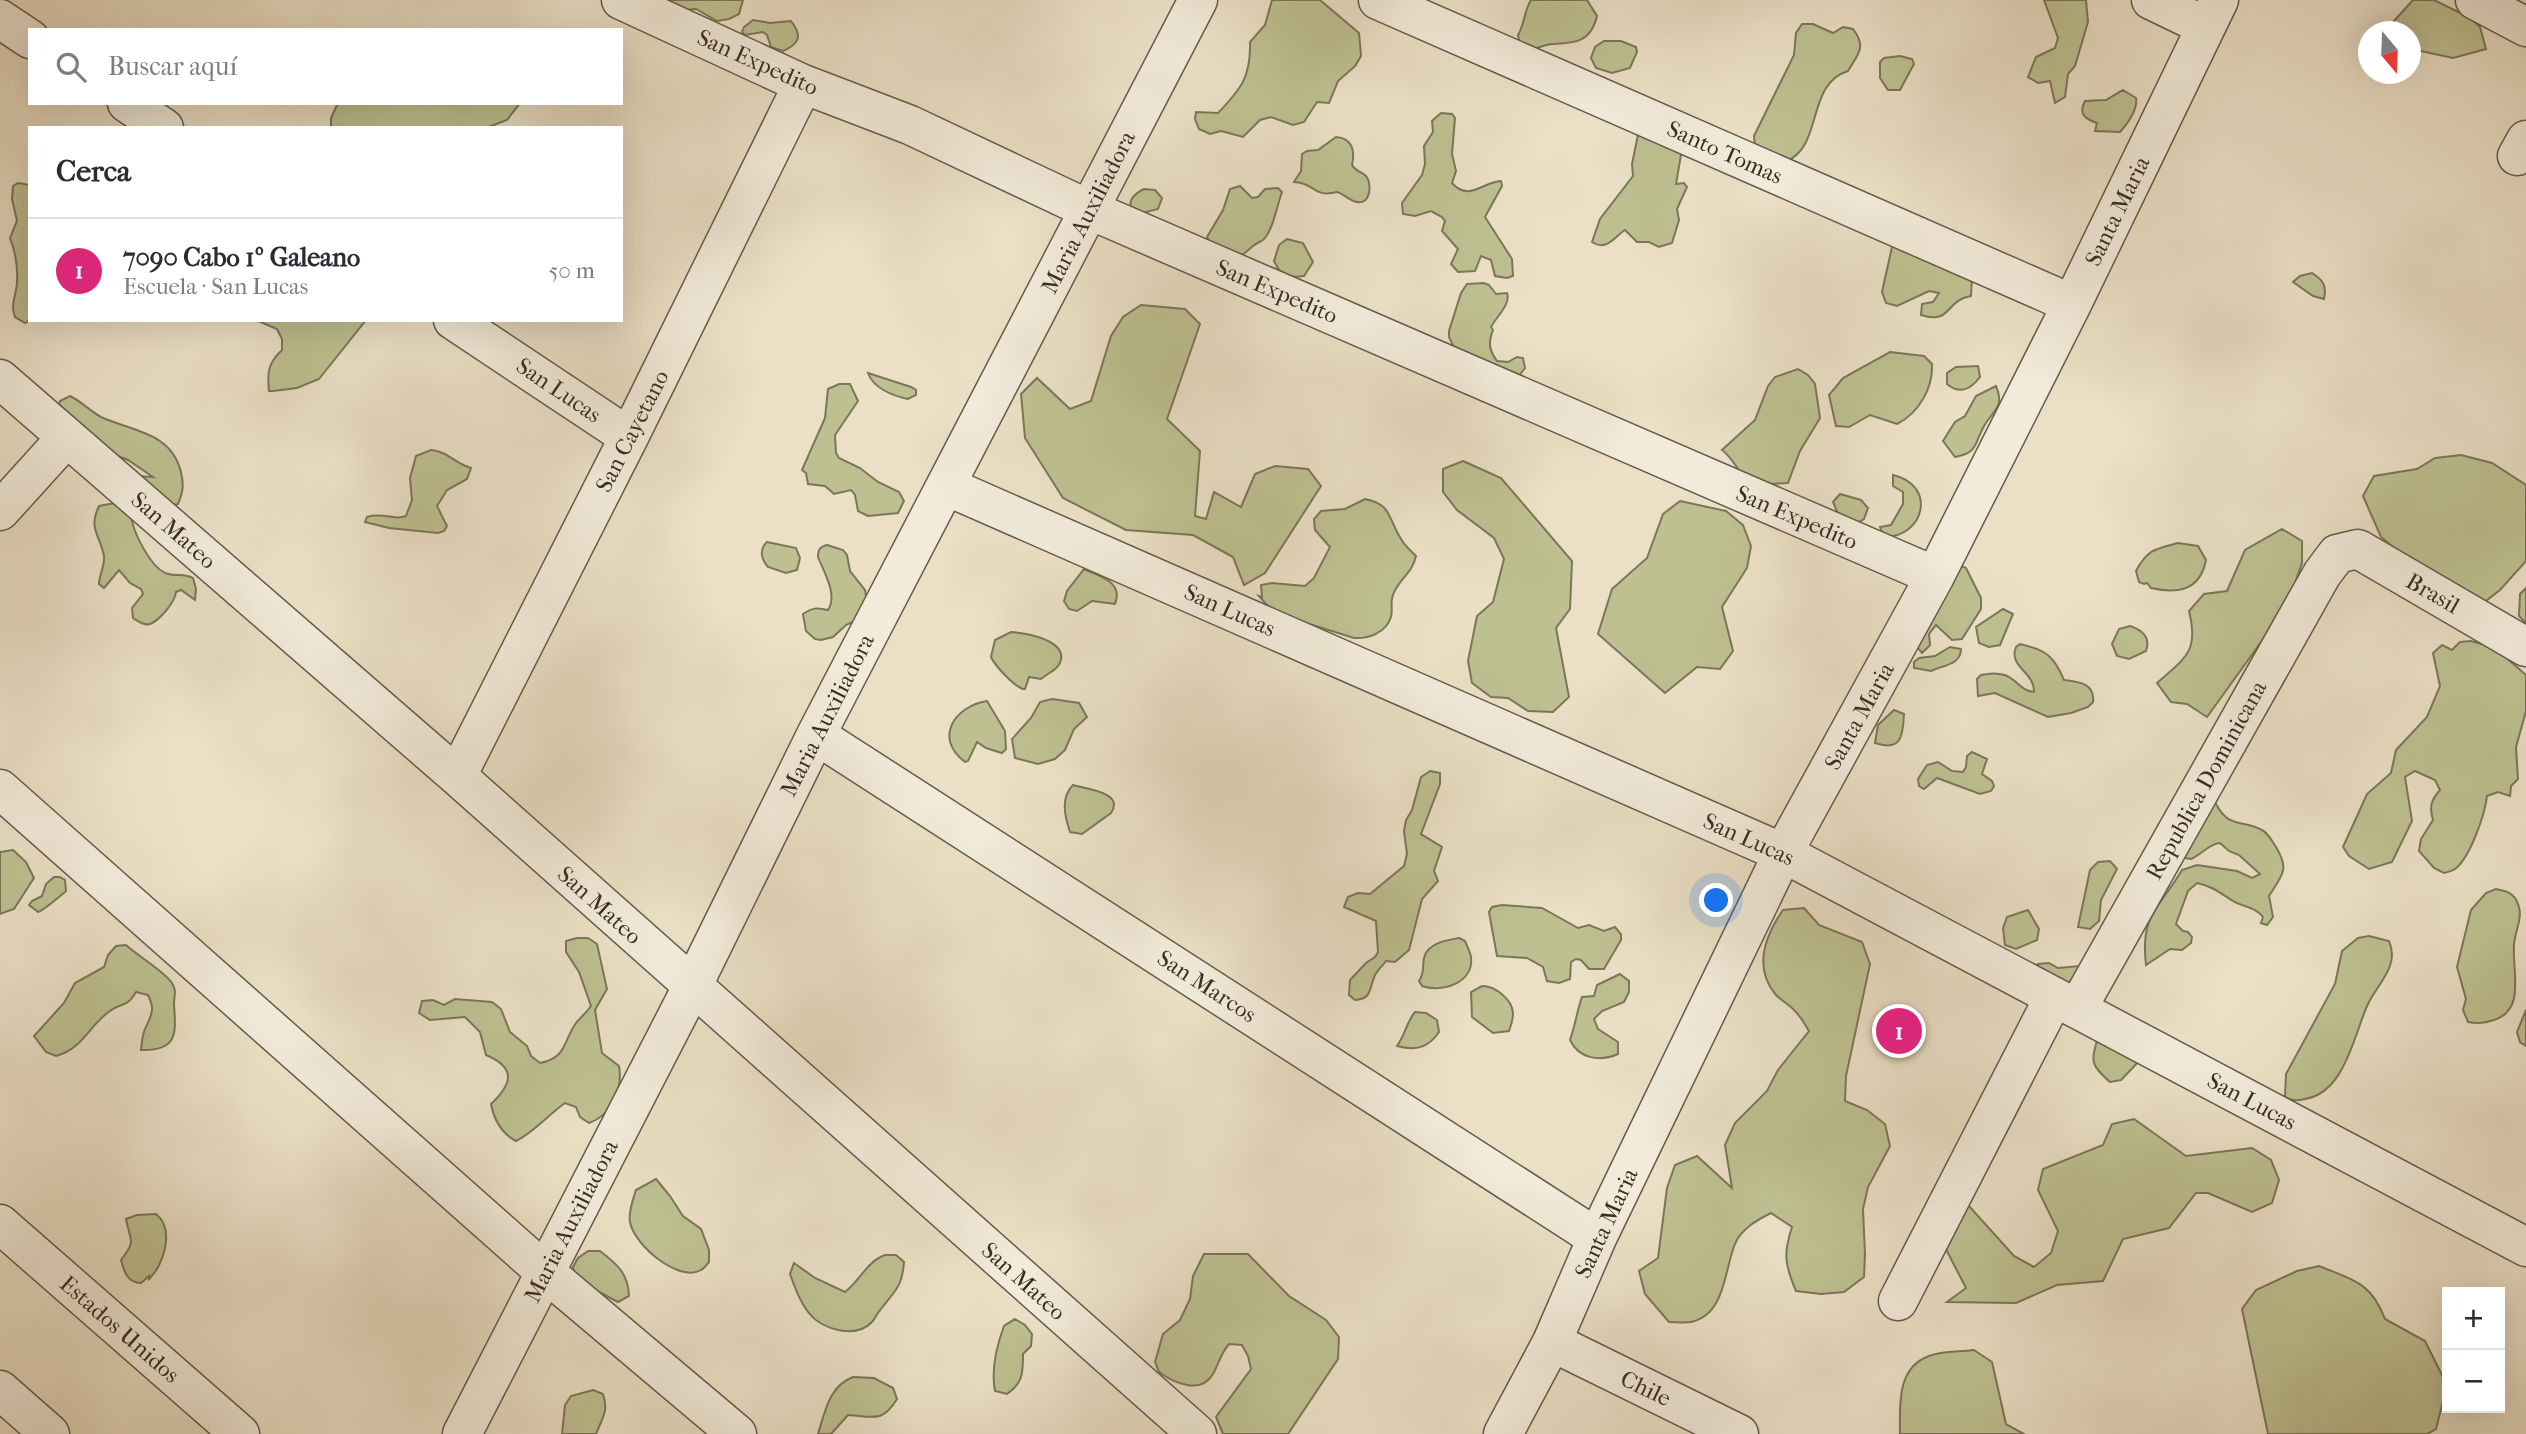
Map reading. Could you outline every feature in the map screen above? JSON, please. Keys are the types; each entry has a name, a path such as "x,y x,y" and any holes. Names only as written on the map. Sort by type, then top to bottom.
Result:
{"street":[{"name":"San Expedito","path":"621,0 803,83 910,125 1090,210 1935,576"},
{"name":"Maria Auxiliadora","path":"462,1434 692,987 816,735 1198,0"},
{"name":"Santo Tomas","path":"1378,0 2072,304"},
{"path":"2151,0 2212,13"},
{"path":"2475,0 2526,27"},
{"name":"Santa Maria","path":"1503,1434 1552,1342 1597,1238 1783,853 1935,576 2072,304 2212,13"},
{"path":"0,19 28,38"},
{"name":"San Cayetano","path":"457,776 629,437 803,83"},
{"path":"130,105 160,126"},
{"name":"San Lucas","path":"456,322 629,437"},
{"name":"San Mateo","path":"0,379 457,776 1197,1434"},
{"path":"0,511 67,437"},
{"name":"San Lucas","path":"946,486 1783,853 2526,1247"},
{"name":"Brasil","path":"2337,554 2358,549 2526,647"},
{"name":"Republica Dominicana","path":"1898,1301 2066,1003 2322,574 2337,554"},
{"name":"San Marcos","path":"816,735 1597,1238"},
{"path":"0,789 545,1272 737,1434"},
{"name":"Estados Unidos","path":"5,1237 240,1434"},
{"name":"Chile","path":"1552,1342 1739,1434"},
{"path":"0,1390 50,1434"}],"green space":[{"path":"657,0 743,0 739,14 717,21 696,9 685,10"},
{"path":"1272,0 1320,0 1359,33 1361,56 1355,66 1338,81 1329,103 1317,102 1304,122 1293,125 1271,117 1260,120 1243,137 1221,131 1210,134 1199,129 1195,119 1196,112 1218,113 1243,82 1249,64 1250,42 1265,25"},
{"path":"1531,0 1587,0 1597,16 1591,31 1581,39 1526,52 1521,49 1518,35"},
{"path":"2044,0 2086,0 2088,22 2075,66 2068,74 2065,97 2055,103 2050,81 2038,83 2028,77 2036,57 2055,48 2058,38"},
{"path":"2413,0 2434,0 2471,18 2480,27 2486,49 2453,58 2421,51 2421,21 2394,21"},
{"path":"753,20 770,23 791,21 798,39 783,51 771,47 767,35 763,32 745,35 742,32"},
{"path":"1802,24 1813,24 1833,33 1843,27 1853,29 1860,41 1860,50 1848,71 1835,78 1826,88 1806,142 1798,153 1787,161 1764,154 1758,145 1755,147 1754,136 1794,55 1796,33"},
{"path":"1604,41 1621,41 1636,47 1637,52 1630,68 1612,73 1596,68 1591,58 1595,47"},
{"path":"1900,56 1912,59 1914,64 1900,90 1888,90 1880,78 1880,62 1884,58"},
{"path":"2123,90 2136,98 2134,112 2129,120 2120,132 2095,131 2097,123 2086,118 2083,113 2085,101 2106,100"},
{"path":"337,105 518,105 507,120 491,126 331,126 331,118"},
{"path":"1441,113 1452,114 1455,118 1452,154 1456,171 1452,183 1464,191 1470,191 1501,181 1502,186 1485,217 1512,259 1513,276 1495,276 1491,260 1481,256 1475,271 1458,272 1451,264 1458,249 1442,231 1445,221 1442,217 1431,211 1415,216 1403,214 1402,203 1422,175 1425,164 1424,146 1433,132 1432,121"},
{"path":"1639,130 1682,149 1676,184 1684,183 1687,187 1677,209 1679,220 1672,243 1659,247 1649,242 1637,242 1625,230 1610,242 1597,245 1592,242 1600,219 1633,176 1632,164"},
{"path":"1336,137 1346,140 1352,146 1352,165 1368,179 1368,197 1362,202 1337,192 1318,192 1294,182 1301,171 1302,154 1318,150"},
{"path":"18,183 28,185 28,321 25,323 15,317 13,308 17,271 10,238 17,221 12,199 13,186"},
{"path":"1240,186 1252,198 1258,197 1265,189 1278,188 1282,192 1272,224 1263,240 1229,261 1212,247 1207,237 1223,210 1230,189"},
{"path":"1144,189 1155,190 1162,198 1158,209 1146,212 1143,222 1132,219 1130,205 1132,198"},
{"path":"1894,238 1972,278 1971,296 1963,298 1938,317 1921,315 1922,304 1933,302 1939,293 1929,291 1897,306 1886,303 1882,292"},
{"path":"1287,239 1303,243 1313,262 1304,276 1285,276 1274,261 1279,245"},
{"path":"2312,273 2323,283 2324,299 2313,296 2293,282 2300,276"},
{"path":"1484,283 1496,294 1507,293 1505,306 1491,327 1493,330 1490,346 1497,361 1508,362 1517,357 1523,358 1525,368 1515,381 1456,352 1449,337 1461,293 1467,284"},
{"path":"1141,305 1185,309 1200,324 1167,419 1200,451 1195,516 1206,519 1214,492 1241,507 1255,474 1275,466 1308,469 1321,486 1265,573 1244,585 1233,557 1193,535 1126,530 1063,498 1025,438 1021,394 1037,378 1070,409 1091,401 1111,336 1123,317"},
{"path":"261,322 364,322 319,379 297,388 269,391 270,369 282,350 282,339 277,329"},
{"path":"1890,352 1924,356 1932,364 1930,382 1918,407 1897,424 1870,415 1849,427 1836,426 1829,395 1843,378"},
{"path":"1978,366 1980,377 1973,385 1961,390 1947,384 1947,373 1956,367"},
{"path":"1798,369 1808,375 1815,384 1820,418 1800,451 1788,483 1753,483 1745,478 1722,450 1755,420 1768,386 1775,377"},
{"path":"868,373 911,387 916,390 916,395 908,399 890,393 874,383"},
{"path":"839,384 850,384 858,401 835,435 836,453 839,458 899,492 904,501 898,513 868,516 858,511 855,495 851,490 834,494 825,486 808,484 806,473 802,470 825,418 828,389"},
{"path":"1996,386 1999,399 1997,408 1972,450 1955,457 1943,441 1955,422 1965,416 1976,396"},
{"path":"70,396 101,417 150,435 169,449 176,459 182,477 178,504 166,506 134,476 153,477 128,460 110,453 57,413 60,401"},
{"path":"431,450 471,468 467,479 447,490 437,506 447,526 444,531 438,533 389,528 365,522 367,517 373,516 406,516 412,500 410,478 416,456"},
{"path":"2461,455 2492,463 2526,485 2526,561 2500,590 2482,604 2429,577 2381,537 2363,496 2374,476 2417,469 2435,458"},
{"path":"1463,461 1501,478 1572,561 1570,609 1556,628 1569,697 1553,712 1528,711 1508,698 1491,697 1472,683 1468,661 1477,616 1493,602 1504,559 1494,538 1457,510 1443,492 1443,469"},
{"path":"1893,475 1907,481 1916,489 1920,510 1909,529 1898,535 1884,537 1880,527 1891,525 1903,504 1903,492 1893,486"},
{"path":"1840,494 1861,500 1868,508 1864,519 1854,525 1842,523 1833,502"},
{"path":"1365,499 1374,501 1385,509 1402,541 1416,556 1395,590 1389,623 1371,636 1354,638 1274,613 1259,596 1262,597 1261,585 1272,583 1305,586 1314,578 1330,547 1315,530 1314,519 1321,511 1345,509"},
{"path":"1680,501 1726,511 1743,525 1751,546 1747,568 1722,607 1733,651 1720,669 1697,667 1665,693 1598,634 1612,589 1647,558 1663,514"},
{"path":"115,503 131,516 143,548 159,569 165,573 193,578 195,600 181,590 176,592 166,610 150,624 143,624 133,618 132,608 143,594 141,589 130,583 119,570 104,588 99,584 104,556 95,526 96,514 99,506"},
{"path":"2282,529 2302,541 2302,563 2287,606 2207,717 2187,704 2171,702 2157,683 2188,653 2192,636 2189,611 2204,594 2227,591 2245,550"},
{"path":"767,542 796,548 800,558 797,570 786,573 768,567 762,554"},
{"path":"2178,543 2198,546 2206,560 2199,578 2193,584 2170,591 2151,588 2147,583 2139,582 2136,571 2148,554"},
{"path":"827,545 843,550 847,555 850,571 865,590 868,607 857,620 846,625 833,637 821,640 815,639 806,631 803,614 815,609 828,610 831,604 829,583 818,557 820,549"},
{"path":"1954,563 1966,568 1981,598 1981,609 1962,639 1952,640 1936,625 1929,634 1930,645 1922,653 1908,635"},
{"path":"1084,569 1113,585 1117,596 1115,604 1092,601 1077,611 1069,609 1064,601 1067,591"},
{"path":"2526,588 2526,623 2519,616 2520,594"},
{"path":"2003,609 2013,614 2000,645 1989,647 1979,643 1976,627"},
{"path":"2130,626 2144,635 2147,646 2146,651 2129,659 2117,656 2112,644 2119,629"},
{"path":"1011,632 1042,638 1057,647 1061,653 1060,663 1056,668 1041,679 1029,677 1025,689 1010,680 991,657 995,640"},
{"path":"2471,641 2495,648 2526,675 2526,711 2516,747 2518,779 2511,786 2510,796 2498,792 2487,796 2480,824 2466,855 2455,869 2444,873 2434,868 2419,851 2421,839 2433,820 2433,800 2440,790 2435,780 2415,771 2405,777 2412,821 2392,862 2369,869 2349,856 2343,847 2367,794 2391,773 2396,750 2427,717 2440,686 2433,653 2442,645 2452,650 2460,642"},
{"path":"2020,644 2048,655 2057,665 2064,680 2089,687 2093,702 2088,707 2071,713 2048,717 1995,693 1978,696 1977,679 1981,675 1993,673 2008,677 2028,691 2034,692 2030,679 2016,660 2016,647"},
{"path":"1950,647 1961,649 1958,658 1950,664 1931,671 1914,668 1914,662 1919,658 1935,656"},
{"path":"1052,699 1079,703 1087,717 1074,729 1065,750 1055,759 1038,764 1015,758 1012,739 1031,718 1040,702"},
{"path":"987,701 1005,731 1006,749 1002,753 977,742 965,762 955,753 950,743 952,724 966,709"},
{"path":"1894,710 1904,714 1902,735 1891,745 1875,743 1878,725"},
{"path":"1972,752 1987,759 1982,774 1992,781 1994,786 1991,791 1980,794 1937,778 1924,789 1919,786 1918,779 1927,765 1938,762 1952,771 1963,772 1967,756"},
{"path":"1430,771 1440,773 1440,784 1421,834 1442,847 1434,871 1438,881 1422,899 1409,950 1395,962 1386,961 1375,975 1368,995 1355,1000 1349,995 1350,980 1378,952 1376,921 1344,907 1348,897 1358,893 1370,894 1404,866 1407,854 1404,831 1406,820 1412,810 1421,777"},
{"path":"1073,785 1102,793 1113,800 1111,813 1082,834 1070,832 1065,814 1066,796"},
{"path":"2194,799 2216,804 2226,817 2262,830 2271,840 2283,861 2281,877 2269,896 2273,917 2267,925 2261,923 2263,917 2257,911 2197,883 2188,891 2176,924 2192,937 2191,943 2182,950 2170,949 2146,965 2146,934 2149,923 2182,870 2197,865 2237,871 2252,878 2260,874 2239,855 2220,843 2191,859 2185,858 2182,852"},
{"path":"13,850 26,862 34,878 14,909 0,914 0,852"},
{"path":"2110,861 2117,869 2101,900 2099,921 2090,929 2078,927 2090,870 2098,862"},
{"path":"54,877 65,880 66,891 38,912 29,905 42,896 46,884"},
{"path":"2496,889 2513,896 2520,910 2514,945 2514,999 2504,1015 2494,1020 2468,1022 2463,1010 2466,999 2457,967 2471,910 2486,893"},
{"path":"1502,905 1542,908 1578,928 1589,925 1604,931 1615,927 1621,934 1621,940 1604,969 1589,969 1581,960 1576,959 1571,962 1570,979 1559,983 1547,981 1543,967 1527,958 1497,956 1489,912 1492,907"},
{"path":"1804,908 1819,925 1862,942 1870,964 1846,1076 1845,1101 1867,1110 1885,1124 1890,1146 1868,1187 1863,1209 1864,1277 1844,1292 1821,1294 1796,1291 1786,1259 1792,1227 1771,1213 1741,1234 1731,1254 1722,1290 1711,1310 1691,1322 1669,1322 1645,1294 1639,1271 1658,1258 1667,1188 1675,1165 1697,1156 1732,1188 1725,1145 1735,1123 1767,1091 1778,1070 1809,1031 1798,1014 1776,995 1769,985 1763,963 1771,930 1783,910"},
{"path":"2028,910 2039,929 2037,940 2016,949 2005,945 2003,928 2007,917"},
{"path":"2369,936 2389,941 2392,958 2368,1004 2339,1074 2330,1086 2319,1094 2297,1100 2285,1097 2286,1074 2335,984 2342,951 2358,938"},
{"path":"588,938 597,944 607,989 595,1010 602,1053 619,1066 617,1092 610,1108 589,1123 580,1117 576,1107 565,1103 516,1141 499,1126 491,1104 507,1083 507,1071 503,1065 486,1055 480,1032 465,1017 430,1020 419,1013 422,1001 433,1000 444,1005 455,999 492,1002 501,1009 510,1032 527,1046 531,1056 540,1063 549,1061 560,1053 576,1023 591,1006 579,972 566,952 566,941"},
{"path":"1459,938 1465,941 1471,957 1471,966 1467,973 1455,984 1447,987 1422,986 1419,981 1429,949 1438,943"},
{"path":"126,945 164,974 174,986 175,1024 172,1039 162,1047 141,1050 152,1008 148,995 136,992 127,1003 114,1008 103,1017 73,1048 56,1056 46,1052 34,1036 64,1003 75,983 104,967 108,955 116,946"},
{"path":"2049,963 2058,968 2080,966 2078,987 2027,984 2038,964"},
{"path":"1620,974 1629,981 1629,992 1624,1002 1602,1011 1594,1019 1598,1029 1618,1042 1618,1054 1604,1058 1584,1055 1570,1040 1582,997 1594,996 1597,985"},
{"path":"1482,986 1497,991 1510,1003 1513,1013 1509,1031 1493,1033 1472,1017 1471,992"},
{"path":"2526,1010 2526,1046 2520,1042 2517,1032"},
{"path":"1415,1012 1426,1013 1437,1020 1439,1032 1421,1047 1397,1046 1410,1020"},
{"path":"2098,1037 2146,1054 2121,1080 2110,1082 2094,1062"},
{"path":"2134,1119 2186,1156 2252,1148 2271,1160 2279,1180 2272,1203 2252,1212 2208,1193 2196,1193 2169,1228 2123,1239 2103,1281 2057,1285 2016,1303 1947,1302 1966,1288 1935,1228 1947,1207 1969,1206 2014,1256 2034,1267 2051,1253 2058,1231 2038,1190 2043,1169 2103,1145 2112,1124"},
{"path":"656,1179 683,1216 701,1229 709,1250 709,1262 701,1270 692,1273 670,1267 648,1251 633,1231 630,1214 636,1190"},
{"path":"156,1214 165,1229 163,1256 149,1279 149,1276 137,1283 127,1276 121,1260 131,1244 126,1219 137,1215"},
{"path":"588,1251 600,1251 616,1265 624,1275 629,1296 618,1302 576,1280 573,1267 578,1258"},
{"path":"1204,1254 1248,1254 1289,1296 1326,1320 1339,1337 1338,1359 1288,1434 1223,1434 1216,1417 1251,1369 1242,1345 1229,1344 1213,1374 1202,1384 1187,1385 1159,1372 1155,1362 1163,1334 1180,1320 1190,1299 1193,1276"},
{"path":"885,1255 896,1255 904,1262 900,1283 872,1322 857,1330 830,1328 815,1319 803,1304 790,1274 794,1263 815,1278 845,1292 868,1266"},
{"path":"2319,1266 2360,1284 2374,1297 2385,1319 2425,1341 2442,1375 2442,1405 2436,1429 2427,1434 2268,1434 2242,1309 2256,1290 2297,1271"},
{"path":"1015,1319 1025,1325 1032,1334 1031,1346 1023,1354 1019,1382 1007,1394 995,1391 994,1366 1004,1326"},
{"path":"1974,1350 1992,1362 2006,1424 2024,1434 1900,1434 1900,1400 1905,1379 1911,1369 1934,1354"},
{"path":"853,1377 874,1378 893,1388 897,1399 892,1407 881,1415 848,1415 831,1434 818,1434 833,1393"},
{"path":"593,1390 603,1394 605,1406 596,1434 562,1434 565,1405 571,1396"}],"place":[{"name":"7090 Cabo 1º Galeano","path":"1899,1031"}]}
